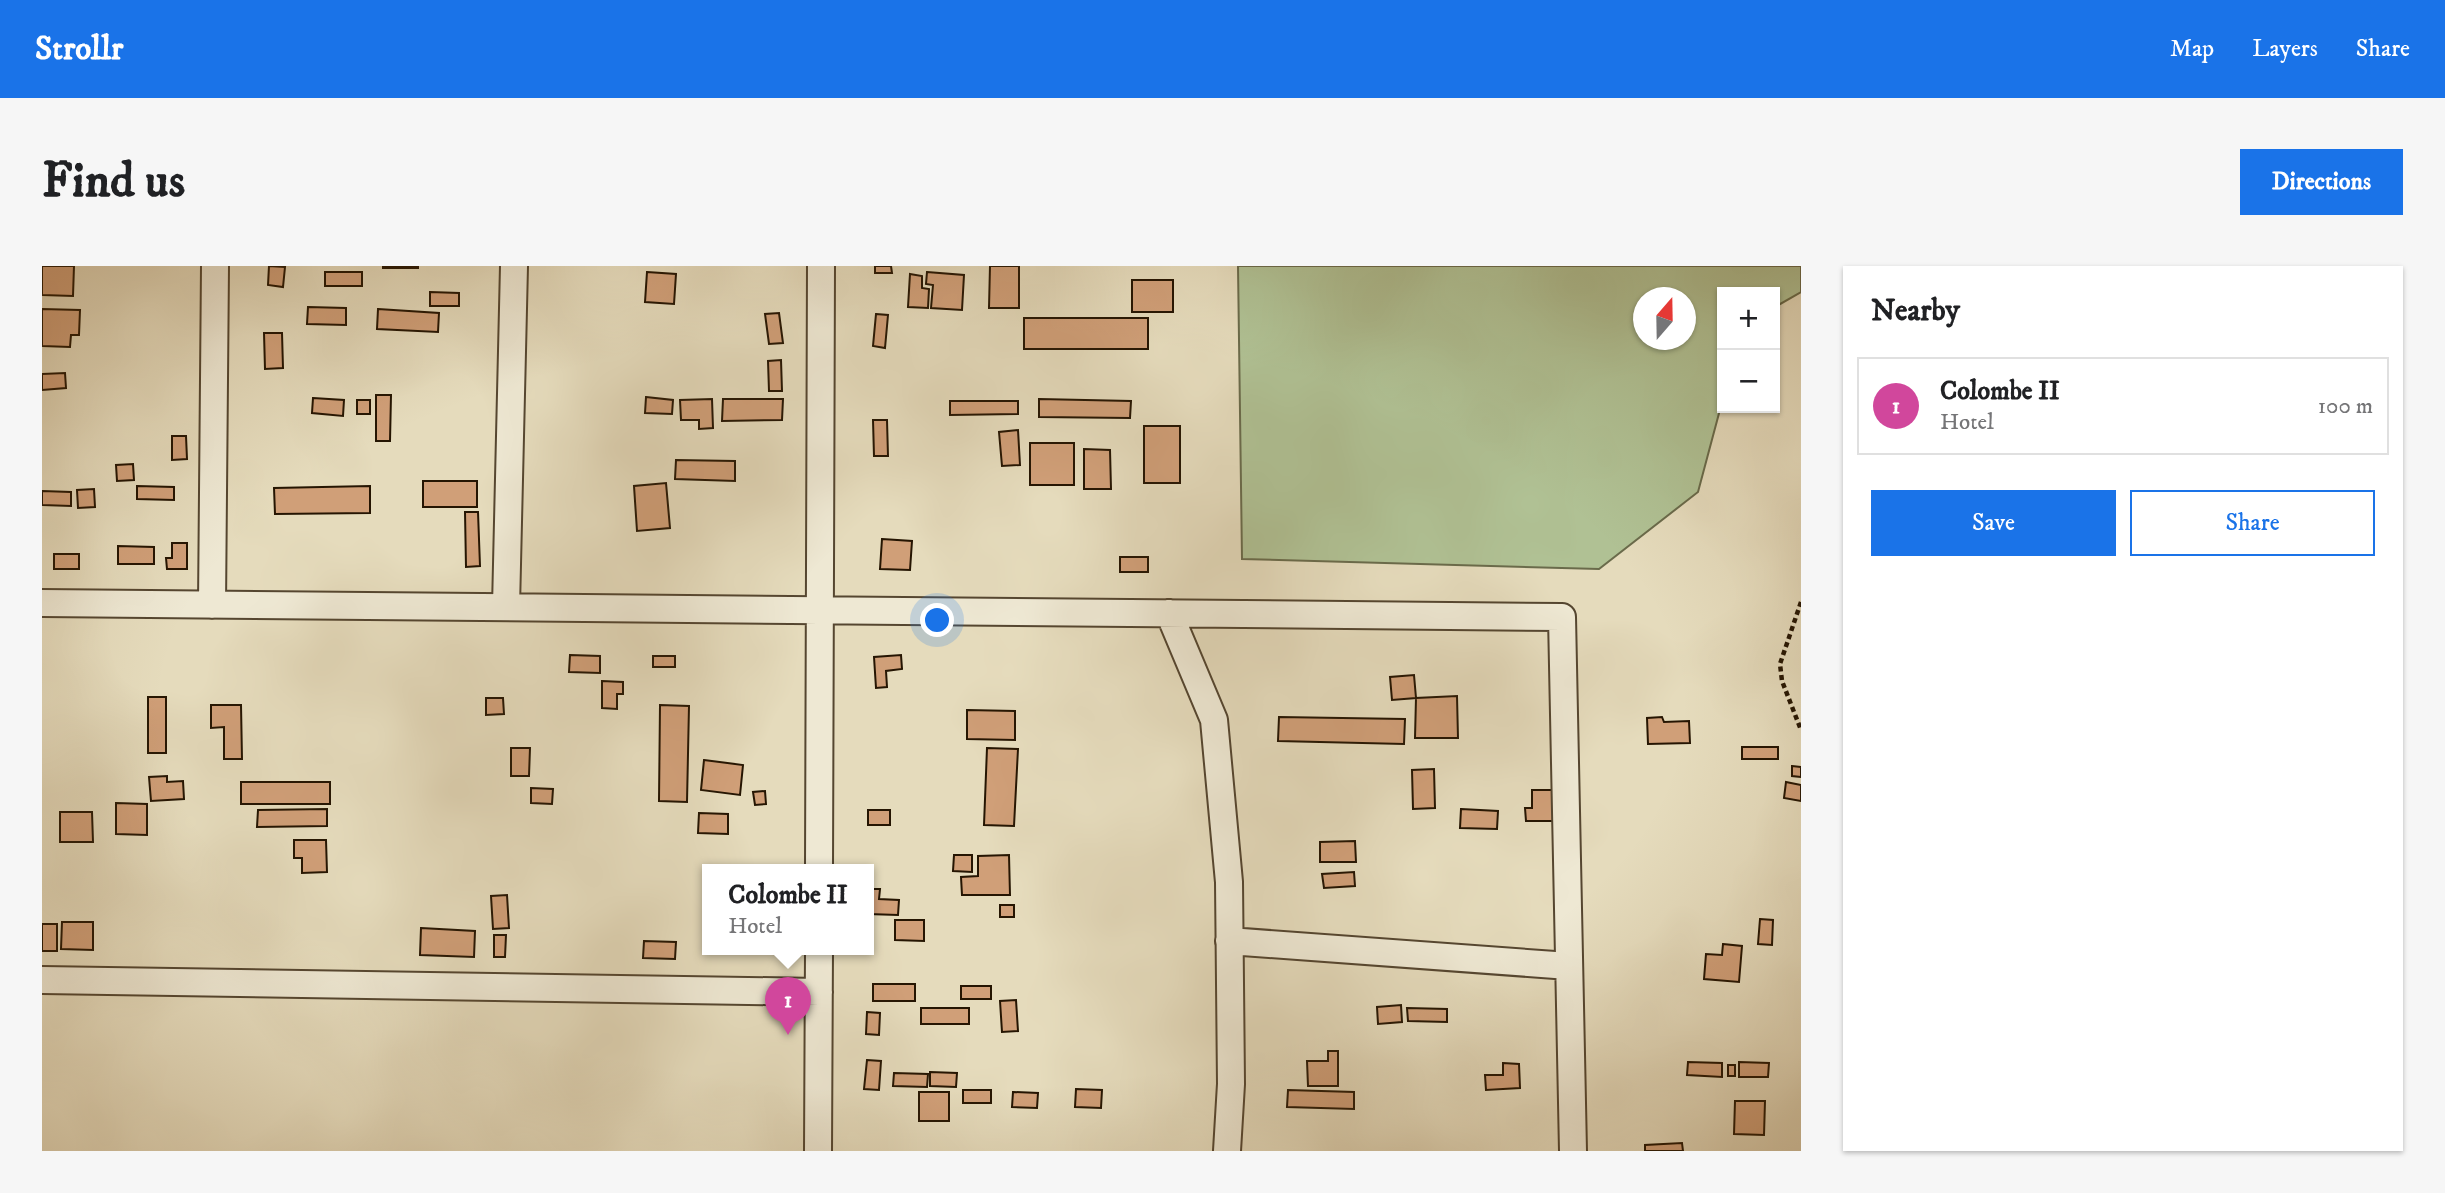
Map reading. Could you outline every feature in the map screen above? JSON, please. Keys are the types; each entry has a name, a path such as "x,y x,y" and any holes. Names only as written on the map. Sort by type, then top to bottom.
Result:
{"street":[{"path":"212,605 215,266"},
{"path":"506,607 514,266"},
{"path":"819,864 821,266"},
{"path":"42,603 1562,617 1573,1151"},
{"path":"1169,613 1214,720 1228,882 1231,1084 1227,1151"},
{"path":"1229,941 1569,966"},
{"path":"818,1151 819,955"},
{"path":"42,980 819,992"}],"path":[{"path":"1801,602 1780,664 1782,681 1801,730"}],"green space":[{"path":"1238,266 1801,266 1801,292 1780,304 1780,287 1717,287 1719,413 1698,492 1599,569 1242,559"}],"building":[{"path":"42,266 74,266 73,296 42,295"},
{"path":"269,266 285,267 283,287 268,285"},
{"path":"418,266 418,268 383,268"},
{"path":"875,266 891,266 892,273 875,273"},
{"path":"990,266 1019,266 1019,308 989,308"},
{"path":"325,272 362,272 362,286 325,286"},
{"path":"647,272 676,274 674,304 645,302"},
{"path":"927,272 964,275 962,310 931,308 933,285 926,284"},
{"path":"910,274 922,276 922,288 929,289 928,308 908,307"},
{"path":"1132,280 1173,280 1173,312 1132,312"},
{"path":"430,292 459,293 459,306 430,306"},
{"path":"308,307 346,308 346,325 307,324"},
{"path":"42,309 80,310 79,335 71,335 70,347 42,346"},
{"path":"378,309 439,313 438,332 377,329"},
{"path":"779,313 783,343 769,344 765,314"},
{"path":"876,314 888,315 885,348 873,346"},
{"path":"1024,318 1148,318 1148,349 1024,349"},
{"path":"264,333 282,333 283,368 265,369"},
{"path":"781,360 782,391 769,391 768,361"},
{"path":"65,373 66,388 42,390 42,374"},
{"path":"376,395 391,395 390,441 376,441"},
{"path":"646,397 673,400 672,414 645,413"},
{"path":"313,398 344,400 343,416 312,413"},
{"path":"712,399 713,428 699,429 699,420 681,420 680,400"},
{"path":"723,399 783,399 782,420 722,421"},
{"path":"1039,399 1131,401 1130,418 1039,417"},
{"path":"357,400 370,400 370,414 357,414"},
{"path":"950,401 1018,401 1018,414 950,415"},
{"path":"873,420 887,420 888,456 874,456"},
{"path":"1144,426 1180,426 1180,483 1144,483"},
{"path":"1018,430 1020,465 1002,466 999,432"},
{"path":"172,436 186,436 187,459 172,460"},
{"path":"1030,443 1074,443 1074,485 1030,485"},
{"path":"1084,449 1110,450 1111,489 1084,489"},
{"path":"676,460 735,461 735,481 675,479"},
{"path":"133,464 134,480 117,481 116,465"},
{"path":"423,481 477,481 477,507 423,507"},
{"path":"666,483 670,528 637,531 634,486"},
{"path":"137,486 174,487 174,500 137,499"},
{"path":"370,486 370,513 275,514 274,488"},
{"path":"94,489 95,507 78,508 77,490"},
{"path":"42,491 71,492 71,506 42,505"},
{"path":"465,512 478,512 480,566 466,567"},
{"path":"882,539 912,541 910,570 880,569"},
{"path":"172,543 187,543 187,569 167,569 166,558 172,558"},
{"path":"118,546 154,547 154,564 118,564"},
{"path":"54,554 79,554 79,569 54,569"},
{"path":"1120,557 1148,557 1148,572 1120,572"},
{"path":"570,655 600,656 600,673 569,672"},
{"path":"901,655 902,669 886,671 887,687 876,688 874,657"},
{"path":"653,656 675,656 675,667 653,667"},
{"path":"1414,675 1416,698 1392,700 1390,677"},
{"path":"602,681 623,682 623,694 617,694 617,709 602,708"},
{"path":"1457,696 1458,738 1415,738 1416,698"},
{"path":"148,697 166,697 166,753 148,753"},
{"path":"486,698 503,698 504,714 486,715"},
{"path":"211,705 241,705 242,759 224,759 224,727 211,728"},
{"path":"660,705 689,706 687,802 659,801"},
{"path":"967,710 1015,711 1015,740 967,739"},
{"path":"1279,717 1405,719 1404,744 1278,741"},
{"path":"1662,717 1664,722 1689,721 1690,743 1648,744 1647,718"},
{"path":"1742,747 1778,747 1778,759 1742,759"},
{"path":"511,748 530,748 529,776 511,776"},
{"path":"987,748 1018,749 1014,826 984,825"},
{"path":"704,760 743,765 740,795 701,790"},
{"path":"1792,766 1801,767 1801,777 1792,776"},
{"path":"1434,769 1435,808 1413,809 1412,770"},
{"path":"167,776 167,782 183,781 184,799 151,801 149,777"},
{"path":"241,782 330,782 330,804 241,804"},
{"path":"1786,782 1801,785 1801,801 1784,798"},
{"path":"531,788 553,789 552,804 531,803"},
{"path":"1532,790 1553,790 1554,821 1526,821 1525,808 1532,808"},
{"path":"765,791 766,804 755,805 753,792"},
{"path":"116,803 147,804 147,835 116,834"},
{"path":"327,809 327,826 257,827 258,810"},
{"path":"1461,809 1498,811 1497,829 1460,828"},
{"path":"868,810 890,810 890,825 868,825"},
{"path":"60,812 92,812 93,842 60,842"},
{"path":"699,813 728,814 728,834 698,833"},
{"path":"294,840 326,840 327,872 302,873 302,858 294,858"},
{"path":"1355,841 1356,862 1320,862 1320,842"},
{"path":"954,855 972,855 972,872 953,871"},
{"path":"1009,855 1010,895 962,895 961,877 978,876 978,856"},
{"path":"1354,872 1355,886 1324,888 1322,874"},
{"path":"874,889 880,889 879,899 899,900 898,915 874,914"},
{"path":"507,895 509,928 493,929 491,896"},
{"path":"1000,905 1014,905 1014,917 1000,917"},
{"path":"1760,919 1773,920 1772,945 1758,944"},
{"path":"895,920 924,920 924,941 895,940"},
{"path":"62,922 93,922 93,950 61,949"},
{"path":"42,924 57,924 57,951 42,951"},
{"path":"421,928 475,931 474,957 420,955"},
{"path":"494,935 506,935 505,957 494,957"},
{"path":"644,941 676,942 675,959 643,958"},
{"path":"1723,944 1742,946 1739,982 1704,979 1706,954 1722,955"},
{"path":"873,984 915,984 915,1001 873,1001"},
{"path":"961,986 991,986 991,999 961,999"},
{"path":"1016,1000 1018,1031 1002,1032 1000,1001"},
{"path":"1401,1005 1402,1022 1378,1024 1377,1007"},
{"path":"921,1008 969,1008 969,1024 921,1024"},
{"path":"1407,1008 1447,1009 1447,1022 1408,1021"},
{"path":"867,1012 880,1013 879,1035 866,1034"},
{"path":"1328,1051 1338,1051 1338,1086 1308,1086 1307,1061 1328,1061"},
{"path":"867,1060 881,1061 879,1090 864,1089"},
{"path":"1688,1062 1722,1063 1722,1077 1687,1075"},
{"path":"1739,1062 1769,1063 1768,1077 1739,1077"},
{"path":"1503,1063 1519,1064 1520,1088 1486,1090 1485,1075 1503,1075"},
{"path":"1728,1065 1735,1065 1735,1076 1728,1076"},
{"path":"930,1072 957,1073 956,1087 930,1086"},
{"path":"894,1073 928,1074 927,1087 893,1086"},
{"path":"1076,1089 1102,1090 1101,1108 1075,1107"},
{"path":"963,1090 991,1090 991,1103 963,1103"},
{"path":"1288,1090 1354,1092 1354,1109 1287,1107"},
{"path":"919,1092 949,1092 949,1121 919,1121"},
{"path":"1013,1092 1038,1093 1037,1108 1012,1107"},
{"path":"1735,1101 1765,1101 1764,1135 1734,1134"},
{"path":"1682,1143 1683,1151 1645,1151 1645,1145"}],"place":[{"name":"Colombe II","path":"788,1035"}]}
